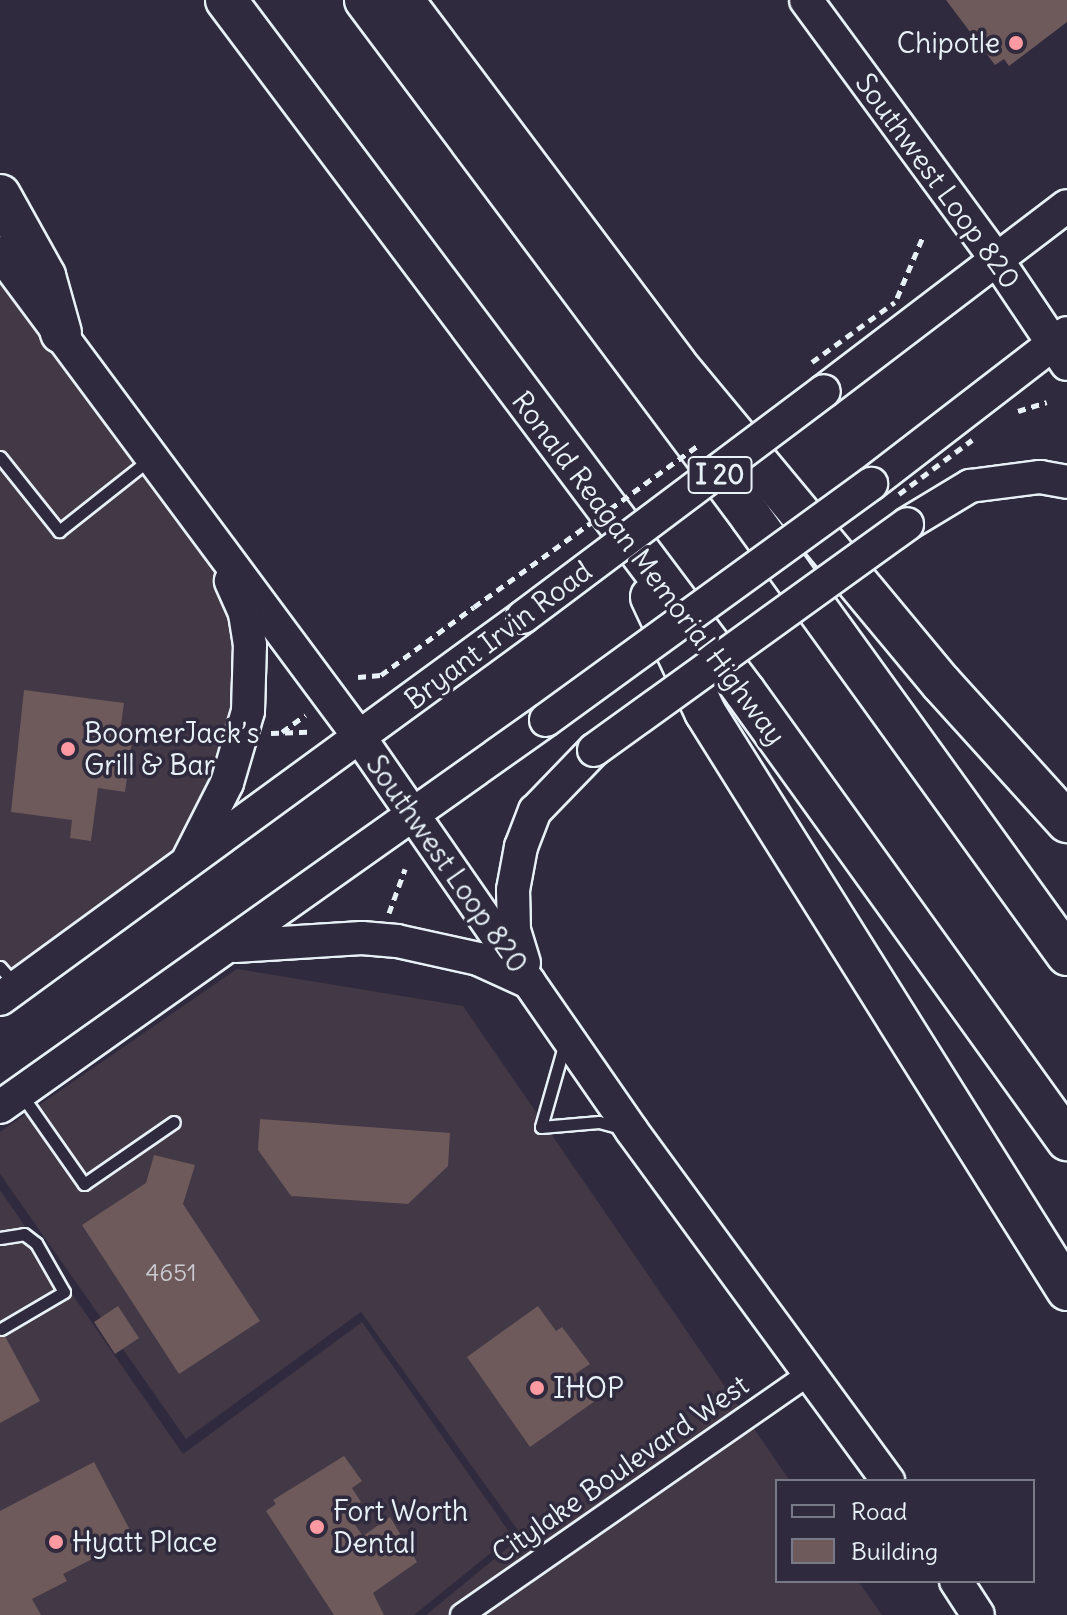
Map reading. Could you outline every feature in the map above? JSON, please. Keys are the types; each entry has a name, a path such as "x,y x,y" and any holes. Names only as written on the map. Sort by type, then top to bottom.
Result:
{"highway":[{"name":"Ronald Reagan Memorial Highway","path":"226,0 618,528 745,692 1067,1140"},
{"name":"I 20","path":"365,0 751,517 1067,955"},
{"path":"403,0 676,364 941,683 1067,822"},
{"path":"0,195 45,276 61,333"},
{"path":"618,528 705,712 1067,1290"}],"main road":[{"name":"Southwest Loop 820","path":"806,0 1062,347"},
{"name":"Bryant Irvin Road","path":"6,984 186,864 360,738 487,644 815,379 997,260 1067,206"},
{"name":"Southwest Loop 820","path":"0,253 360,738 632,1131 812,1372 887,1479"},
{"path":"10,1101 232,947 1062,347"},
{"path":"529,982 514,930 513,890 521,847 535,811 594,750 907,524 970,486 1040,477 1067,482"},
{"path":"186,864 236,757 251,672 245,613 206,527"},
{"path":"232,947 362,938 397,941 478,959 529,982"},
{"path":"957,1583 978,1615"}],"street":[{"name":"Citylake Boulevard West","path":"462,1615 812,1372"}],"lane":[{"path":"0,457 59,531 153,456"},
{"path":"567,1034 555,1094 541,1127 599,1122 632,1131"},
{"path":"10,1101 84,1184 174,1122"},
{"path":"0,1238 24,1234 36,1243 64,1292 1,1329"}],"path":[{"path":"815,379 895,302 924,234"},
{"path":"358,677 381,675 704,441"},
{"path":"281,732 305,715"},
{"path":"262,733 308,732"},
{"path":"387,922 405,869"}],"shaded area":[{"path":"0,253 206,527 251,672 186,864 0,999"},
{"path":"237,969 463,1006 789,1479 775,1479 775,1583 859,1583 882,1615 426,1615 522,1536 361,1312 186,1439 0,1174 0,1132"},
{"path":"0,1190 183,1454 362,1322 512,1536 414,1615 0,1615"}],"building":[{"path":"946,0 1067,0 1067,22 1009,66 1004,59 995,65"},
{"path":"24,690 124,703 119,740 132,741 125,792 98,788 91,841 70,838 72,820 11,812"},
{"path":"260,1119 450,1133 448,1166 408,1204 291,1196 258,1150"},
{"path":"154,1155 195,1165 183,1204 260,1321 179,1374 82,1225 146,1183"},
{"path":"118,1306 139,1338 115,1354 94,1322"},
{"name":"IHOP","path":"538,1306 556,1331 562,1327 590,1364 575,1374 595,1401 530,1447 467,1357"},
{"path":"0,1327 40,1401 0,1423"},
{"name":"Fort Worth Dental","path":"344,1456 362,1481 352,1488 361,1502 346,1512 363,1536 390,1517 417,1562 373,1593 384,1615 334,1615 266,1511 276,1504 273,1500"},
{"name":"Hyatt Place","path":"94,1462 131,1532 93,1551 96,1557 63,1574 67,1581 32,1599 41,1615 0,1615 0,1511"}],"place":[{"name":"Chipotle","path":"1016,43"},
{"name":"BoomerJack’s Grill & Bar","path":"68,749"},
{"name":"IHOP","path":"537,1388"},
{"name":"Fort Worth Dental","path":"317,1527"},
{"name":"Hyatt Place","path":"56,1542"}]}
